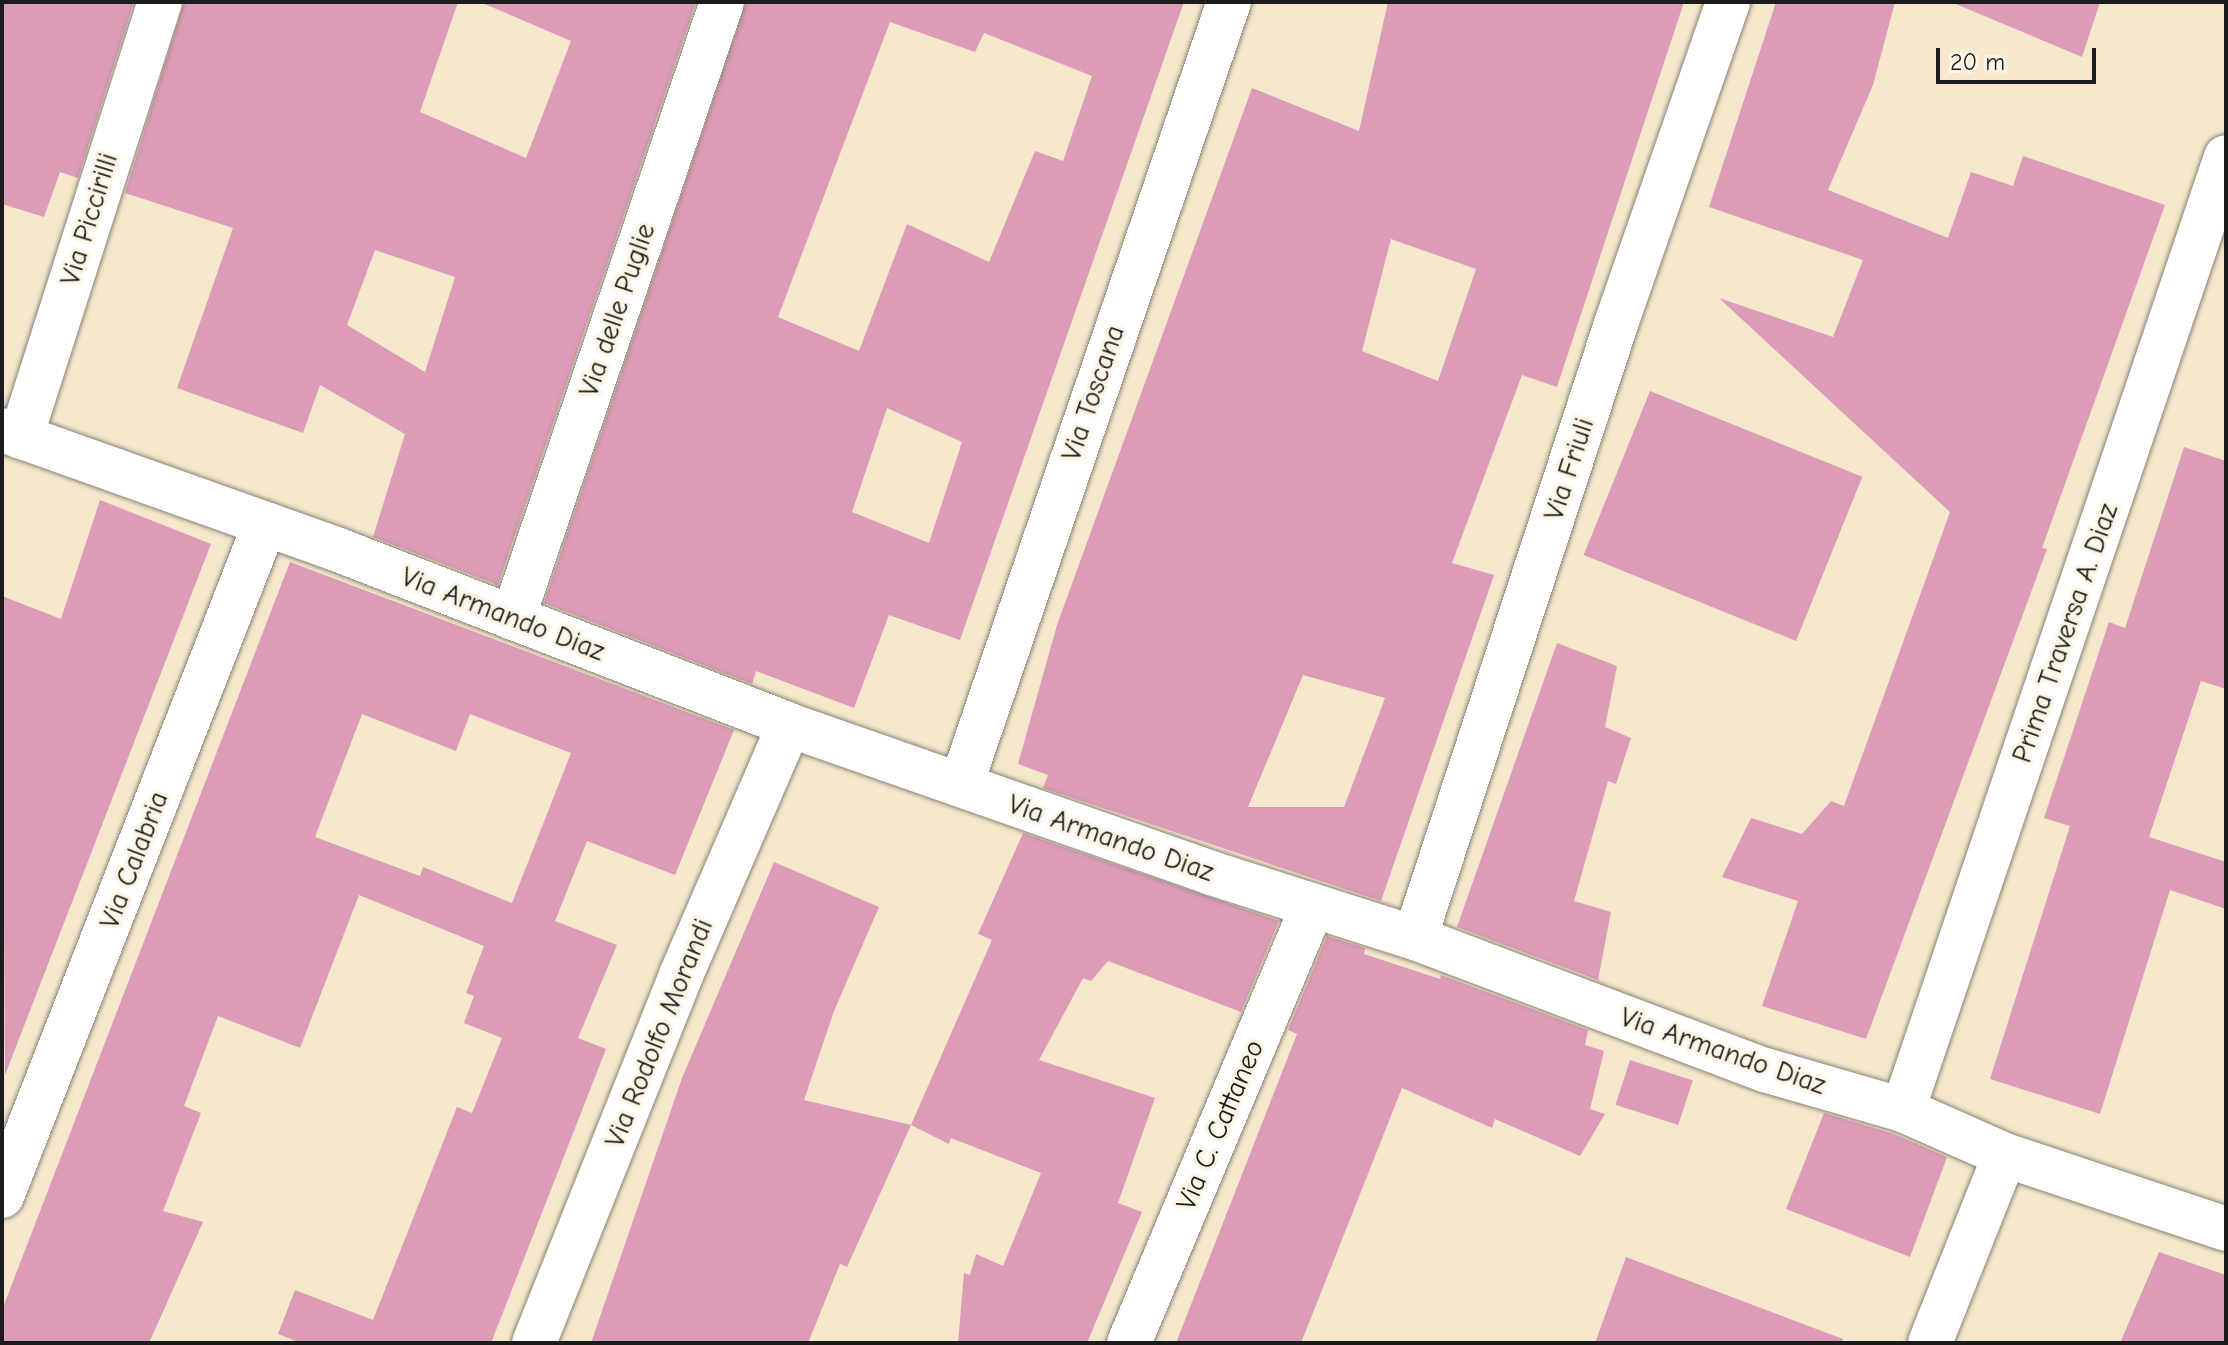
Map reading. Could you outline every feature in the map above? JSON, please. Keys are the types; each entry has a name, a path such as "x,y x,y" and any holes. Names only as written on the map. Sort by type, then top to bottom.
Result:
{"street":[{"name":"Via Piccirilli","path":"12,434 160,2"},
{"name":"Via delle Puglie","path":"513,618 722,2"},
{"name":"Via Toscana","path":"961,785 1229,2"},
{"name":"Via Friuli","path":"1415,938 1617,321 1728,2"},
{"name":"Prima Traversa A. Diaz","path":"1903,1110 2226,157"},
{"name":"Via Armando Diaz","path":"12,434 265,524 789,725 1312,907 1415,938 1765,1070 1903,1110 2005,1155 2226,1229"},
{"name":"Via Calabria","path":"2,1196 265,524"},
{"name":"Via Rodolfo Morandi","path":"534,1343 681,975 789,725"},
{"name":"Via C. Cattaneo","path":"1129,1343 1312,907"},
{"path":"1930,1343 2005,1155"}],"building":[{"path":"2,2 134,2 78,178 60,172 44,217 2,204"},
{"path":"184,2 458,2 420,112 526,158 571,41 480,2 696,2 498,585 373,537 405,434 320,385 303,433 177,388 233,228 125,193","holes":["375,250 455,277 425,372 347,325"]},
{"path":"746,2 1184,2 960,640 889,615 854,708 756,671 752,684 544,603","holes":["890,22 975,52 984,33 1092,76 1063,161 1035,151 989,262 907,224 859,351 778,317","887,408 962,442 929,543 852,512"]},
{"path":"1388,2 1684,2 1557,387 1522,375 1452,563 1494,575 1381,901 1043,788 1048,775 1018,764 1057,625 1252,88 1359,131","holes":["1391,239 1476,269 1438,381 1362,351","1303,675 1385,698 1344,807 1248,807"]},
{"path":"1776,2 1895,2 1873,85 1828,190 1948,238 1971,172 2013,186 2023,156 2165,205 2042,548 2047,549 1866,1039 1762,1006 1798,901 1722,877 1751,818 1802,834 1831,801 1844,806 1950,512 1719,298 1833,337 1863,260 1709,207"},
{"path":"1951,2 2100,2 2082,57"},
{"path":"1650,391 1862,477 1796,641 1584,555"},
{"path":"2184,447 2226,461 2226,689 2201,681 2149,837 2226,862 2226,909 2170,890 2100,1114 1990,1079 2070,826 2044,818 2109,622 2125,628"},
{"path":"100,500 211,544 5,1075 2,596 61,619"},
{"path":"290,562 734,730 675,875 587,841 555,921 617,945 578,1038 606,1049 491,1343 301,1343 278,1334 295,1290 373,1320 457,1107 472,1113 502,1038 464,1023 474,996 466,993 484,946 359,895 300,1048 218,1016 184,1106 201,1113 163,1211 203,1222 149,1343 2,1343 2,1310","holes":["362,714 456,751 470,714 571,753 512,903 423,867 420,876 315,837"]},
{"path":"1557,643 1617,666 1605,727 1631,738 1616,784 1608,781 1574,901 1611,912 1598,980 1457,927"},
{"path":"1023,833 1279,921 1241,1012 1108,961 1091,981 1083,978 1039,1060 1155,1098 1118,1203 1142,1212 1087,1343 958,1343 964,1273 970,1275 976,1254 1003,1266 1041,1173 951,1138 949,1144 911,1125 992,940 978,934"},
{"path":"774,862 879,907 834,1011 804,1100 911,1125 847,1267 840,1264 808,1343 591,1343 682,1078"},
{"path":"1327,936 1365,948 1364,954 1440,979 1441,975 1588,1030 1585,1045 1604,1051 1590,1109 1605,1114 1580,1156 1495,1119 1492,1128 1402,1088 1301,1343 1176,1343 1297,1034 1288,1030"},
{"path":"1630,1060 1693,1080 1678,1125 1615,1105"},
{"path":"1824,1113 1894,1134 1947,1157 1910,1257 1786,1209"},
{"path":"2159,1252 2226,1275 2226,1343 2120,1343"},
{"path":"1626,1257 1843,1339 1842,1343 1595,1343"}]}
